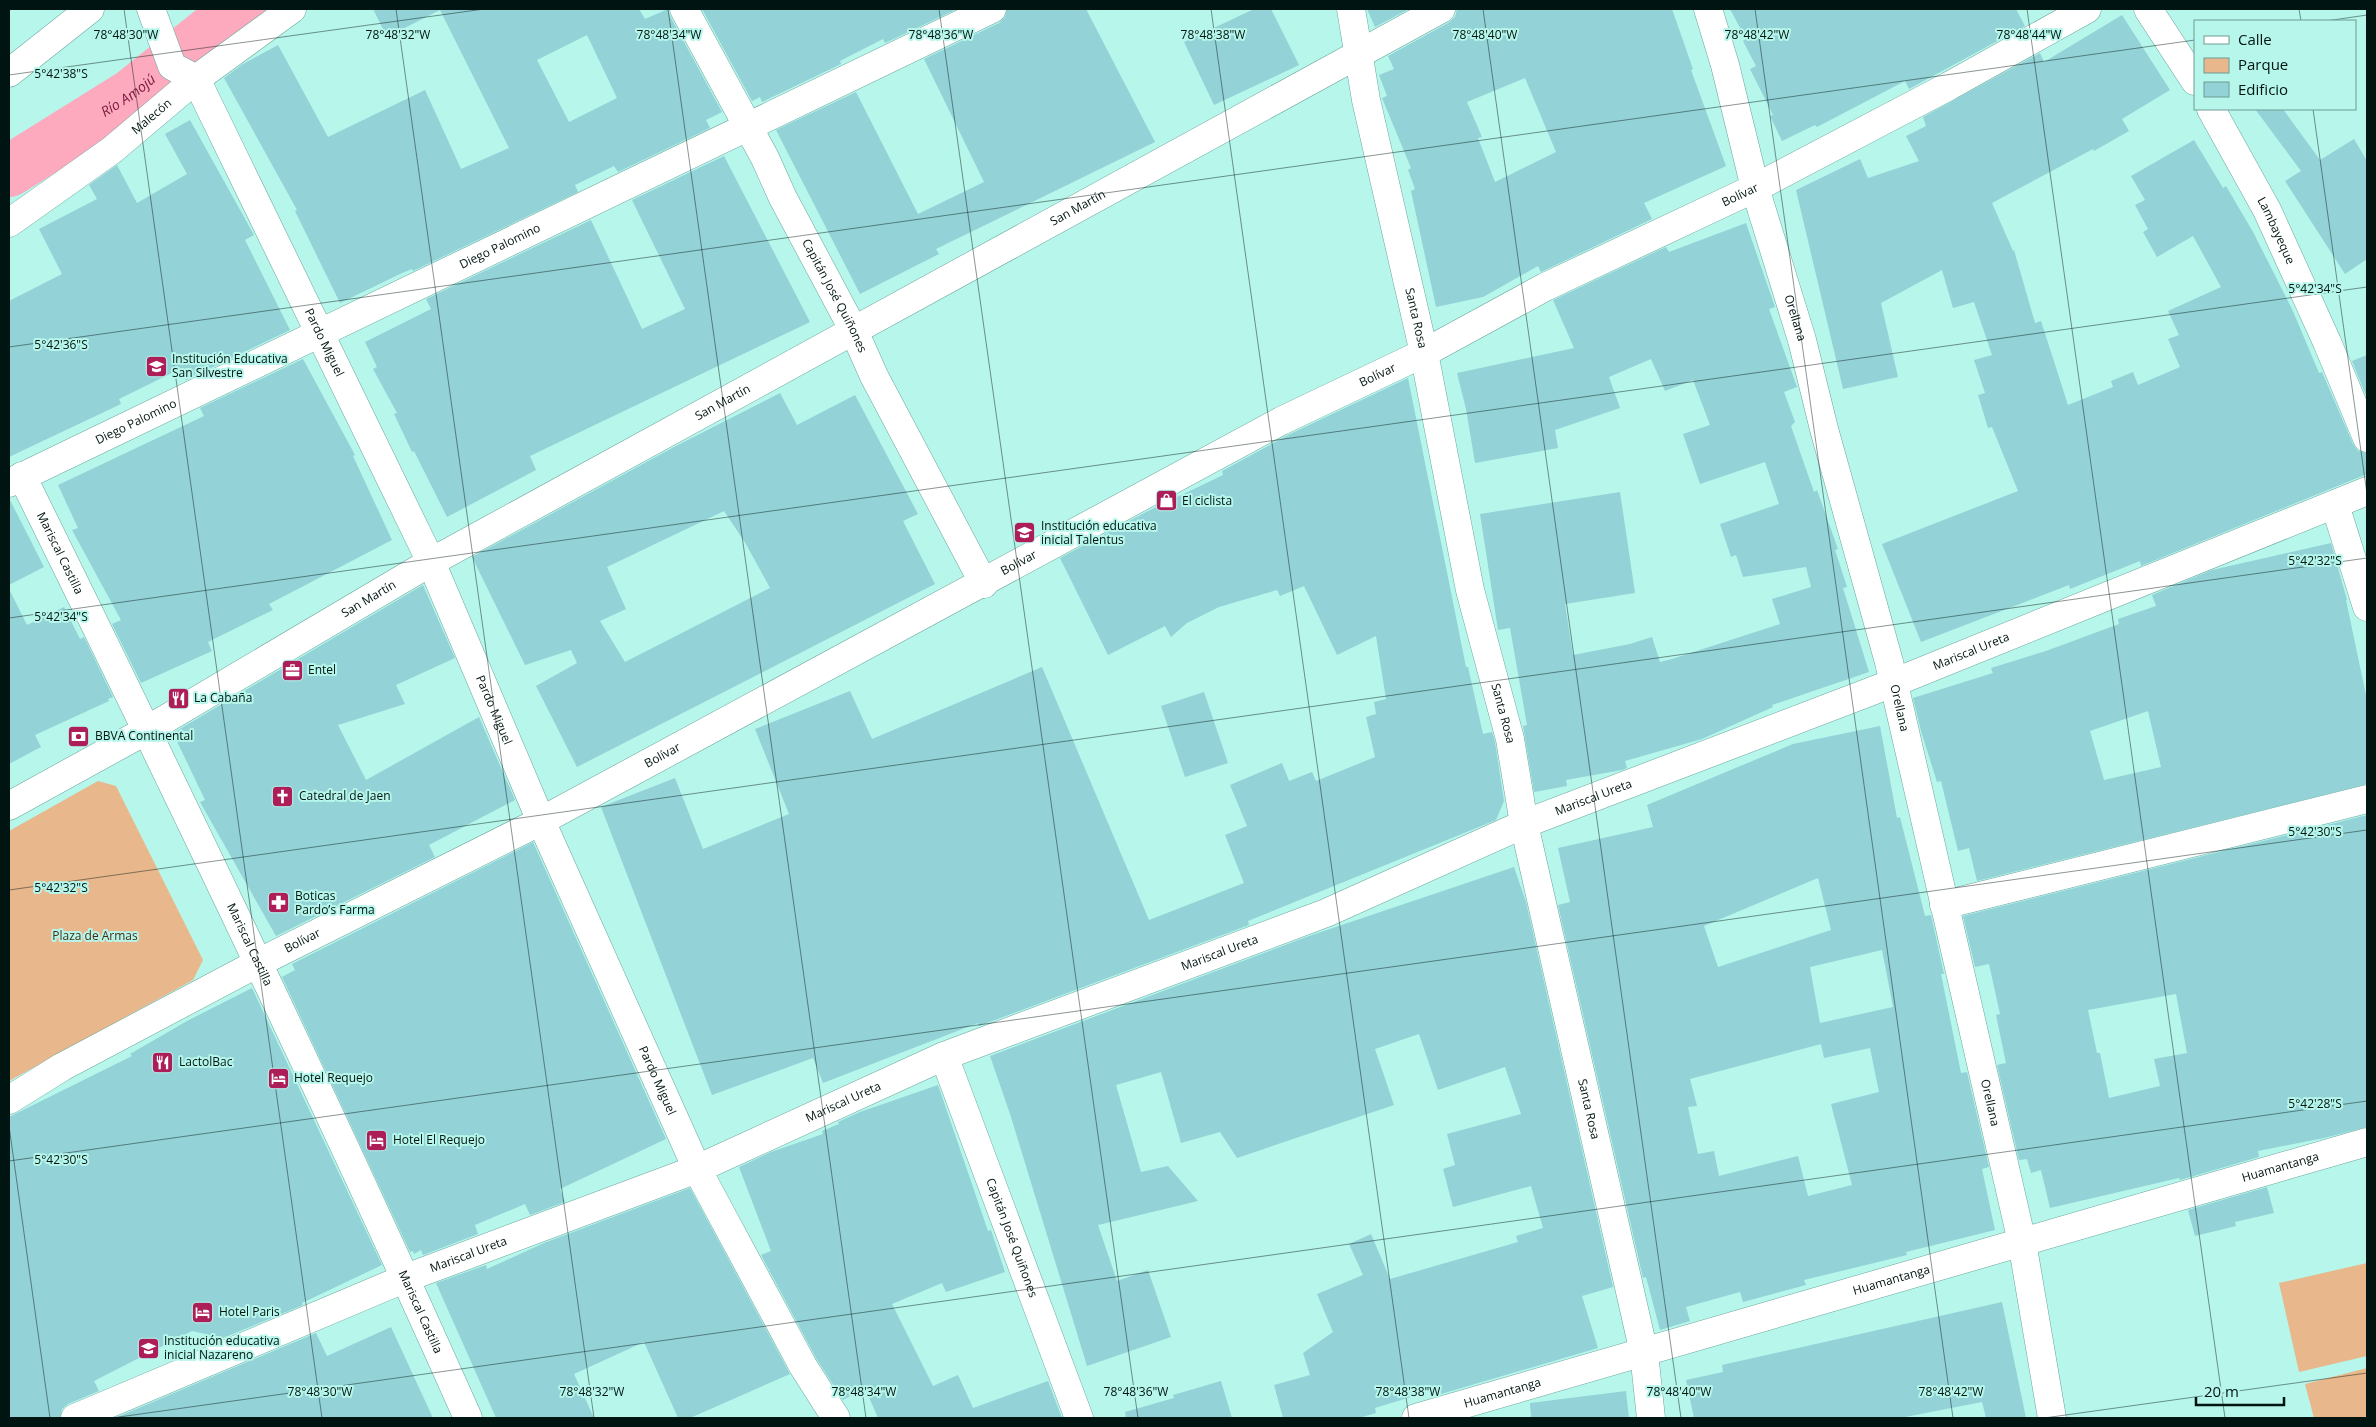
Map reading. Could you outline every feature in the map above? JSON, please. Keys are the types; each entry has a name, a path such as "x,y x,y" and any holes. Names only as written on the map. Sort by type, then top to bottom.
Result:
{"street":[{"path":"9,74 90,9"},
{"path":"151,9 172,66 196,79"},
{"name":"Malecón","path":"9,223 112,150 196,79 292,9"},
{"name":"Capitán José Quiñones","path":"684,9 765,158 782,198 854,331 874,376 984,584"},
{"name":"Diego Palomino","path":"16,480 992,9"},
{"name":"Santa Rosa","path":"1351,9 1366,100 1424,353 1470,590 1510,739 1524,824 1644,1353 1651,1418"},
{"name":"San Martín","path":"9,806 147,730 431,562 1441,9"},
{"name":"Orellana","path":"1708,9 1755,188 1802,340 1824,429 1873,602 1893,683 2022,1242 2052,1418"},
{"name":"Bolívar","path":"9,1100 62,1068 258,963 541,821 984,584 1281,421 1424,353 1545,287 1755,188 1949,86 2087,9"},
{"path":"2148,9 2194,79"},
{"name":"Pardo Miguel","path":"196,79 431,562 541,821 697,1169 803,1366 836,1418"},
{"name":"Lambayeque","path":"2212,110 2267,210 2327,342 2367,438"},
{"name":"Mariscal Castilla","path":"16,480 147,730 406,1278 468,1418"},
{"name":"Mariscal Ureta","path":"75,1418 406,1278 697,1169 944,1056 1326,913 1524,824 1893,683 2367,491"},
{"path":"2335,505 2367,607"},
{"path":"1944,905 2367,799"},
{"name":"Capitán José Quiñones","path":"944,1056 1080,1418"},
{"name":"Huamantanga","path":"1416,1418 2367,1142"}],"green space":[{"name":"Plaza de Armas","path":"98,781 116,786 203,960 193,980 9,1081 9,831"},
{"path":"2367,1263 2367,1356 2299,1372 2279,1283"},
{"path":"2367,1368 2367,1418 2314,1418 2305,1384"}],"building":[{"path":"373,9 639,9 645,19 668,9 722,112 706,120 710,128 618,172 614,166 575,185 578,192 413,271 412,269 400,274 340,303 295,211 297,210 224,78 243,64 278,45 328,137 425,90 461,169 509,148 440,10 387,37","holes":["587,35 617,98 569,122 537,60"]},
{"path":"702,9 957,9 885,43 883,39 840,61 841,64 762,102 760,97 752,101"},
{"path":"1007,9 1086,9 1155,142 936,249 939,254 860,294 776,130 856,92 918,214 984,182 924,59 999,23 1005,17"},
{"path":"1254,9 1271,9 1299,65 1214,105 1184,42"},
{"path":"1367,9 1409,9 1375,27"},
{"path":"1457,9 1672,9 1693,69 1691,70 1726,166 1644,203 1652,219 1541,272 1538,266 1483,297 1436,307 1411,191 1415,189 1408,170 1411,168 1382,98 1387,96 1379,75 1394,69 1388,56 1448,23 1455,17","holes":["1525,78 1556,152 1495,182 1478,138 1482,137 1467,102"]},
{"path":"1730,9 2016,9 2025,26 1909,89 1905,81 1817,127 1815,125 1782,141 1770,116 1773,115 1750,69 1756,66 1743,41 1746,39"},
{"path":"2122,15 2170,90 2122,119 2129,131 1992,203 2014,250 2035,323 2041,321 2068,405 2113,387 2111,381 2133,372 2138,385 2180,367 2168,339 2179,335 2168,311 2221,287 2193,236 2157,257 2143,232 2148,229 2135,205 2145,200 2131,176 2194,140 2223,188 2226,186 2253,232 2292,309 2319,373 2322,372 2353,444 2358,451 2367,453 2367,474 2141,566 2140,561 2070,589 2069,585 1921,642 1882,544 2018,491 1992,427 1988,428 1978,395 1985,393 1974,360 1992,355 1974,302 1953,308 1942,270 1881,303 1898,377 1843,389 1796,190 1860,159 1868,178 1919,161 1906,136 1926,126 1923,117 2040,53 2044,62"},
{"path":"2256,110 2284,110 2320,160 2354,139 2367,161 2367,259 2345,274 2285,181 2301,171"},
{"path":"190,120 254,235 245,240 290,330 186,380 180,369 119,399 121,404 9,457 9,301 62,274 39,229 97,199 89,185 117,165 137,203 187,174 165,134"},
{"path":"724,156 810,322 530,456 536,470 447,517 394,414 397,413 373,369 377,367 365,342 431,309 426,299 591,220 642,329 685,309 632,200"},
{"path":"1746,223 1775,307 1769,309 1797,387 1784,392 1795,422 1791,426 1814,492 1817,490 1838,549 1835,550 1847,587 1843,588 1869,672 1772,705 1773,707 1702,739 1625,761 1627,768 1622,770 1566,780 1567,786 1534,792 1523,726 1527,725 1510,628 1498,630 1480,514 1620,492 1635,593 1565,604 1573,655 1630,644 1652,637 1660,662 1672,659 1780,624 1772,599 1811,587 1806,567 1743,577 1736,555 1731,557 1720,524 1779,504 1765,462 1700,484 1683,434 1710,425 1693,380 1665,391 1651,359 1609,377 1620,408 1555,430 1558,448 1475,463 1466,409 1457,373 1574,348 1553,300 1666,247 1669,252"},
{"path":"2367,355 2367,398 2352,361"},
{"path":"303,359 355,455 353,456 392,540 269,604 273,610 208,642 212,651 141,683 112,624 121,620 72,530 78,528 58,485 204,416 200,408"},
{"path":"1408,378 1466,667 1468,667 1483,734 1492,732 1495,742 1504,801 1496,820 1248,921 1249,925 979,1026 978,1023 823,1083 813,1058 712,1095 601,807 675,778 703,849 789,814 755,729 850,691 872,739 1042,667 1149,920 1244,883 1225,835 1247,826 1230,785 1282,763 1289,781 1312,772 1316,781 1375,757 1366,717 1376,714 1374,702 1386,699 1376,636 1337,655 1304,586 1280,596 1277,590 1219,607 1187,623 1171,637 1165,626 1108,655 1060,558 1148,511 1223,475 1222,471 1288,435"},
{"path":"780,393 797,425 855,395 918,514 903,521 935,584 577,767 536,686 577,663 571,650 525,665 472,557 674,447","holes":["724,511 746,544 770,588 625,662 600,621 626,609 607,567"]},
{"path":"9,498 44,567 9,585"},
{"path":"2331,543 2347,600 2367,700 2367,784 1977,881 1969,848 1958,851 1941,781 1937,782 1913,698 1993,673 1991,668 2046,651 2119,624 2118,619 2156,606 2152,595 2212,570","holes":["2148,711 2161,767 2104,780 2090,731"]},
{"path":"423,585 455,658 396,685 405,704 338,725 366,780 479,717 515,800 429,845 435,857 276,936 200,802 205,800 173,733"},
{"path":"9,589 27,625 64,607 80,639 84,637 113,697 108,699 109,701 35,735 41,747 9,764"},
{"path":"1204,692 1228,763 1185,777 1161,706"},
{"path":"1880,726 1897,818 1900,817 1925,916 1931,915 1944,974 1941,974 1961,1073 1967,1072 1989,1167 1982,1169 1995,1230 1906,1252 1907,1255 1804,1280 1806,1285 1743,1302 1740,1292 1686,1307 1690,1321 1660,1330 1646,1277 1643,1278 1558,905 1570,902 1558,848 1653,827 1647,805 1793,744","holes":["1818,878 1831,930 1718,967 1704,926","1882,950 1893,1007 1820,1023 1810,967","1821,1044 1824,1058 1870,1048 1879,1092 1831,1104 1852,1185 1808,1196 1798,1156 1719,1176 1714,1151 1698,1154 1688,1107 1697,1106 1690,1079"]},
{"path":"2367,815 2367,1127 2258,1151 2259,1157 2180,1180 2179,1178 2050,1208 2041,1170 2031,1173 2027,1159 2019,1160 1997,1065 2006,1063 1996,1015 2000,1014 1989,964 1975,967 1963,916","holes":["2176,994 2187,1053 2154,1059 2160,1086 2109,1098 2100,1053 2097,1053 2088,1010"]},
{"path":"533,842 666,1139 560,1189 565,1202 530,1215 525,1204 475,1225 478,1234 423,1255 421,1250 414,1254 413,1251 410,1252 282,977 295,970 292,964"},
{"path":"1514,867 1526,902 1613,1287 1582,1296 1598,1348 1441,1394 1440,1388 1375,1408 1376,1413 1359,1418 1283,1418 1274,1385 1310,1375 1303,1353 1333,1332 1317,1294 1363,1275 1349,1244 1371,1234 1390,1279 1518,1242 1516,1236 1543,1228 1531,1186 1453,1207 1443,1169 1455,1165 1447,1134 1521,1114 1505,1067 1438,1090 1419,1034 1375,1049 1394,1105 1237,1158 1220,1132 1181,1143 1161,1072 1116,1085 1141,1172 1168,1166 1198,1201 1098,1225 1117,1281 1148,1270 1171,1337 1087,1366 1011,1117 990,1056 1309,936"},
{"path":"252,988 382,1265 302,1303 303,1305 223,1338 192,1331 94,1381 99,1391 68,1404 62,1409 60,1418 9,1418 9,1117 132,1056 130,1054 187,1021"},
{"path":"938,1085 988,1231 991,1230 1005,1272 946,1292 942,1283 892,1304 933,1386 958,1375 973,1408 1048,1381 1062,1418 878,1418 865,1388 843,1400 816,1358 761,1255 771,1251 739,1167 771,1152 823,1134 822,1131 860,1112"},
{"path":"2267,1187 2274,1213 2235,1222 2236,1226 2195,1236 2188,1210"},
{"path":"690,1188 790,1374 690,1418 678,1418 644,1342 574,1374 594,1418 496,1418 436,1283 486,1265 487,1269 544,1243"},
{"path":"2002,1302 2026,1418 1986,1418 1982,1402 1900,1418 1694,1418 1686,1380 1723,1372 1722,1365"},
{"path":"391,1327 433,1418 115,1418 316,1333 327,1356"},
{"path":"1221,1381 1232,1418 1126,1418 1125,1412 1174,1398 1173,1395"},
{"path":"1626,1391 1629,1418 1531,1418 1530,1403"}],"waterway":[{"name":"Río Amojú","path":"9,171 131,95 239,9"}],"place":[{"name":"Institución Educativa San Silvestre","path":"156,366"},
{"name":"El ciclista","path":"1166,501"},
{"name":"Institución educativa inicial Talentus","path":"1025,533"},
{"name":"Entel","path":"292,670"},
{"name":"La Cabaña","path":"178,698"},
{"name":"BBVA Continental","path":"79,736"},
{"name":"Catedral de Jaen","path":"283,796"},
{"name":"Boticas Pardo’s Farma","path":"279,903"},
{"name":"LactolBac","path":"163,1062"},
{"name":"Hotel Requejo","path":"278,1078"},
{"name":"Hotel El Requejo","path":"377,1140"},
{"name":"Hotel Paris","path":"203,1312"},
{"name":"Institución educativa inicial Nazareno","path":"148,1348"}]}
